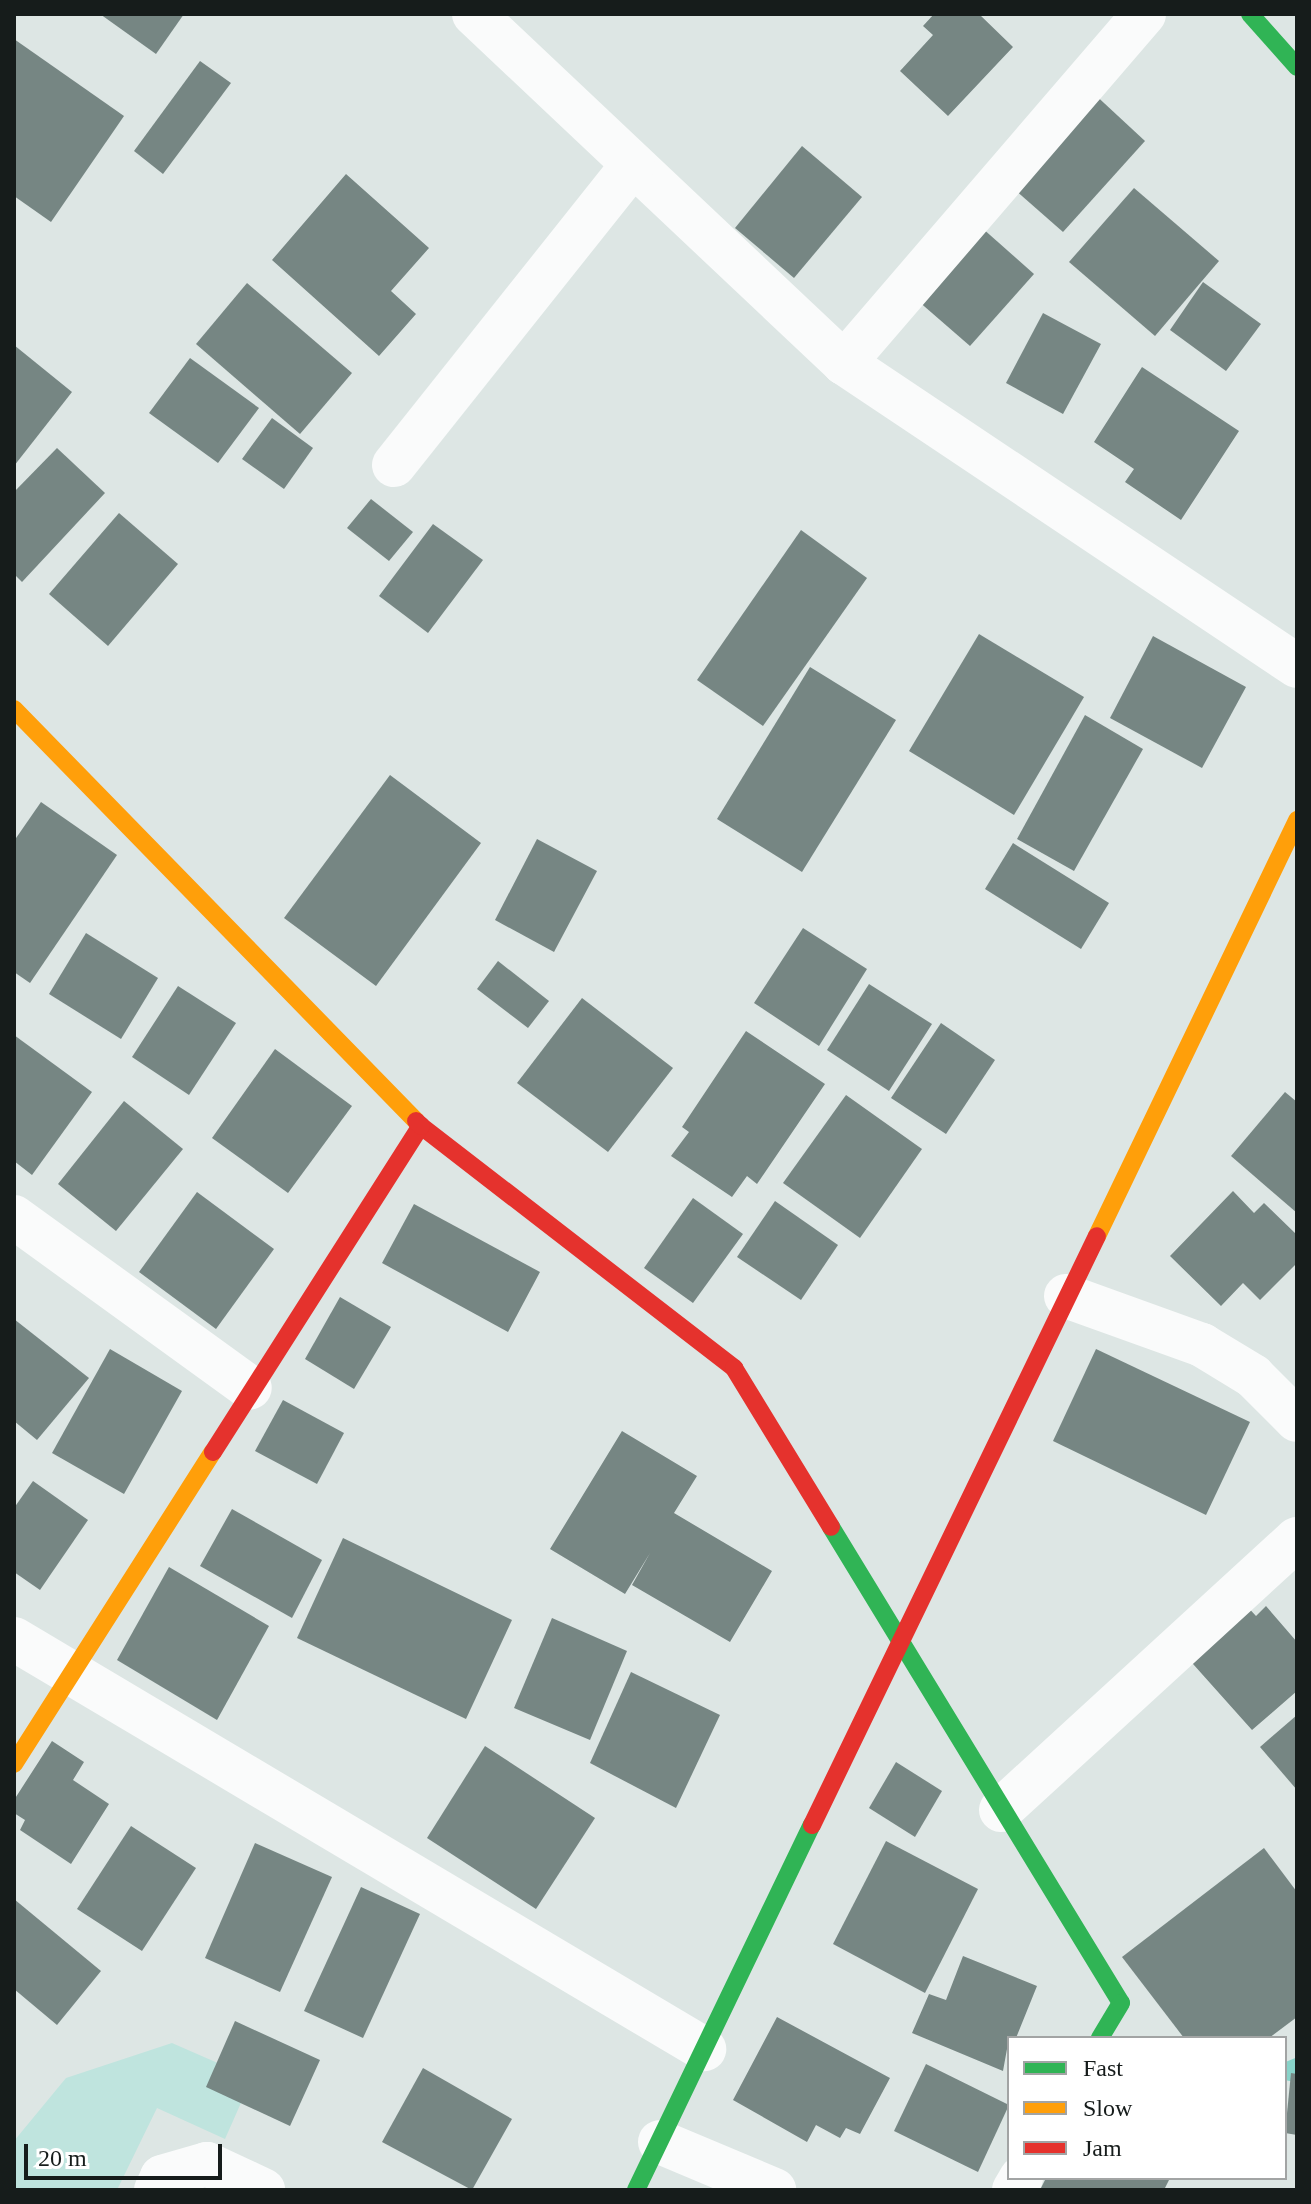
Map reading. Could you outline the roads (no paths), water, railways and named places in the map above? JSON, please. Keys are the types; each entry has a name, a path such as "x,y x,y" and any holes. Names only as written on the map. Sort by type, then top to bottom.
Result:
{"street":[{"path":"474,14 844,363 1297,666"},
{"path":"844,363 1144,14"},
{"path":"1250,14 1297,67"},
{"path":"394,465 633,165"},
{"path":"14,709 421,1126 734,1368 898,1644 1121,2003 1101,2036"},
{"path":"636,2190 1297,820"},
{"path":"14,1764 77,1671 250,1388 421,1126"},
{"path":"14,1217 250,1388"},
{"path":"1066,1296 1202,1345 1253,1376 1297,1420"},
{"path":"1001,1810 1297,1539"},
{"path":"14,1639 77,1671 704,2049"},
{"path":"660,2142 774,2190"},
{"path":"156,2190 162,2177 207,2164 263,2190"}],"waterway":[{"path":"1290,2071 1297,2068"}]}
